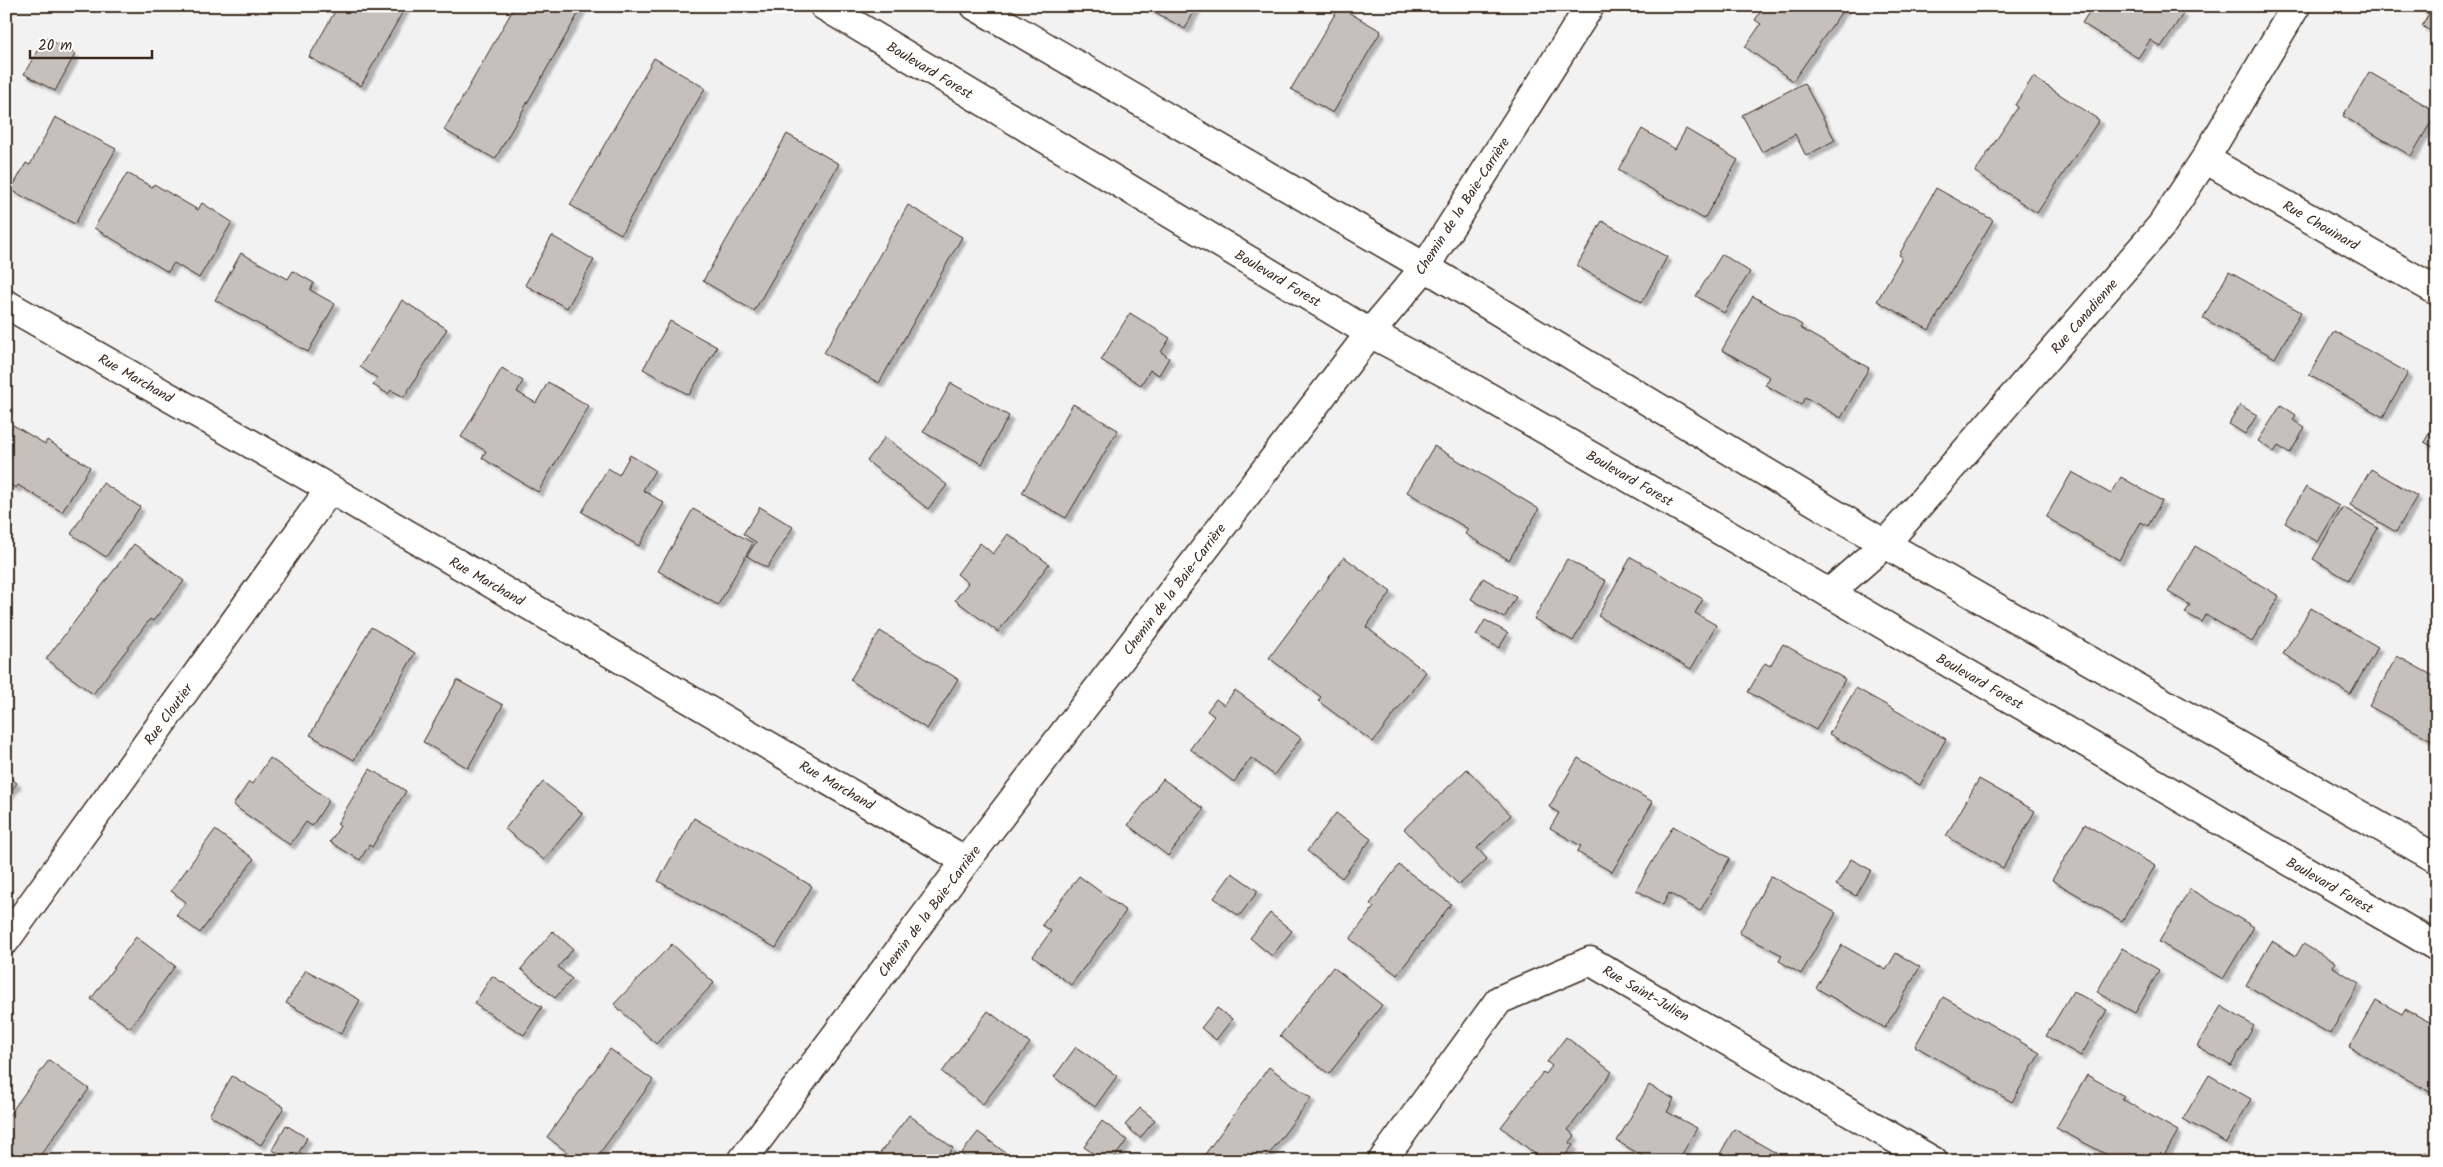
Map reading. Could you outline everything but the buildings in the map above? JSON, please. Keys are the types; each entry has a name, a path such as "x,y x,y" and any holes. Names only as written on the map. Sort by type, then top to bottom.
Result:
{"street":[{"name":"Boulevard Forest","path":"824,6 1370,333 1457,379 1830,593 2437,947"},
{"path":"975,6 1424,268 1885,544 2437,860"},
{"name":"Chemin de la Baie-Carrière","path":"742,1161 966,861 1370,333 1424,268 1590,6"},
{"name":"Rue Canadienne","path":"1830,593 1885,544 2161,226 2205,159 2296,6"},
{"name":"Rue Chouinard","path":"2205,159 2437,291"},
{"name":"Rue Marchand","path":"6,304 330,489 966,861"},
{"name":"Rue Cloutier","path":"6,940 330,489"},
{"name":"Rue Saint-Julien","path":"1382,1161 1499,1000 1590,961 1933,1161"}]}
